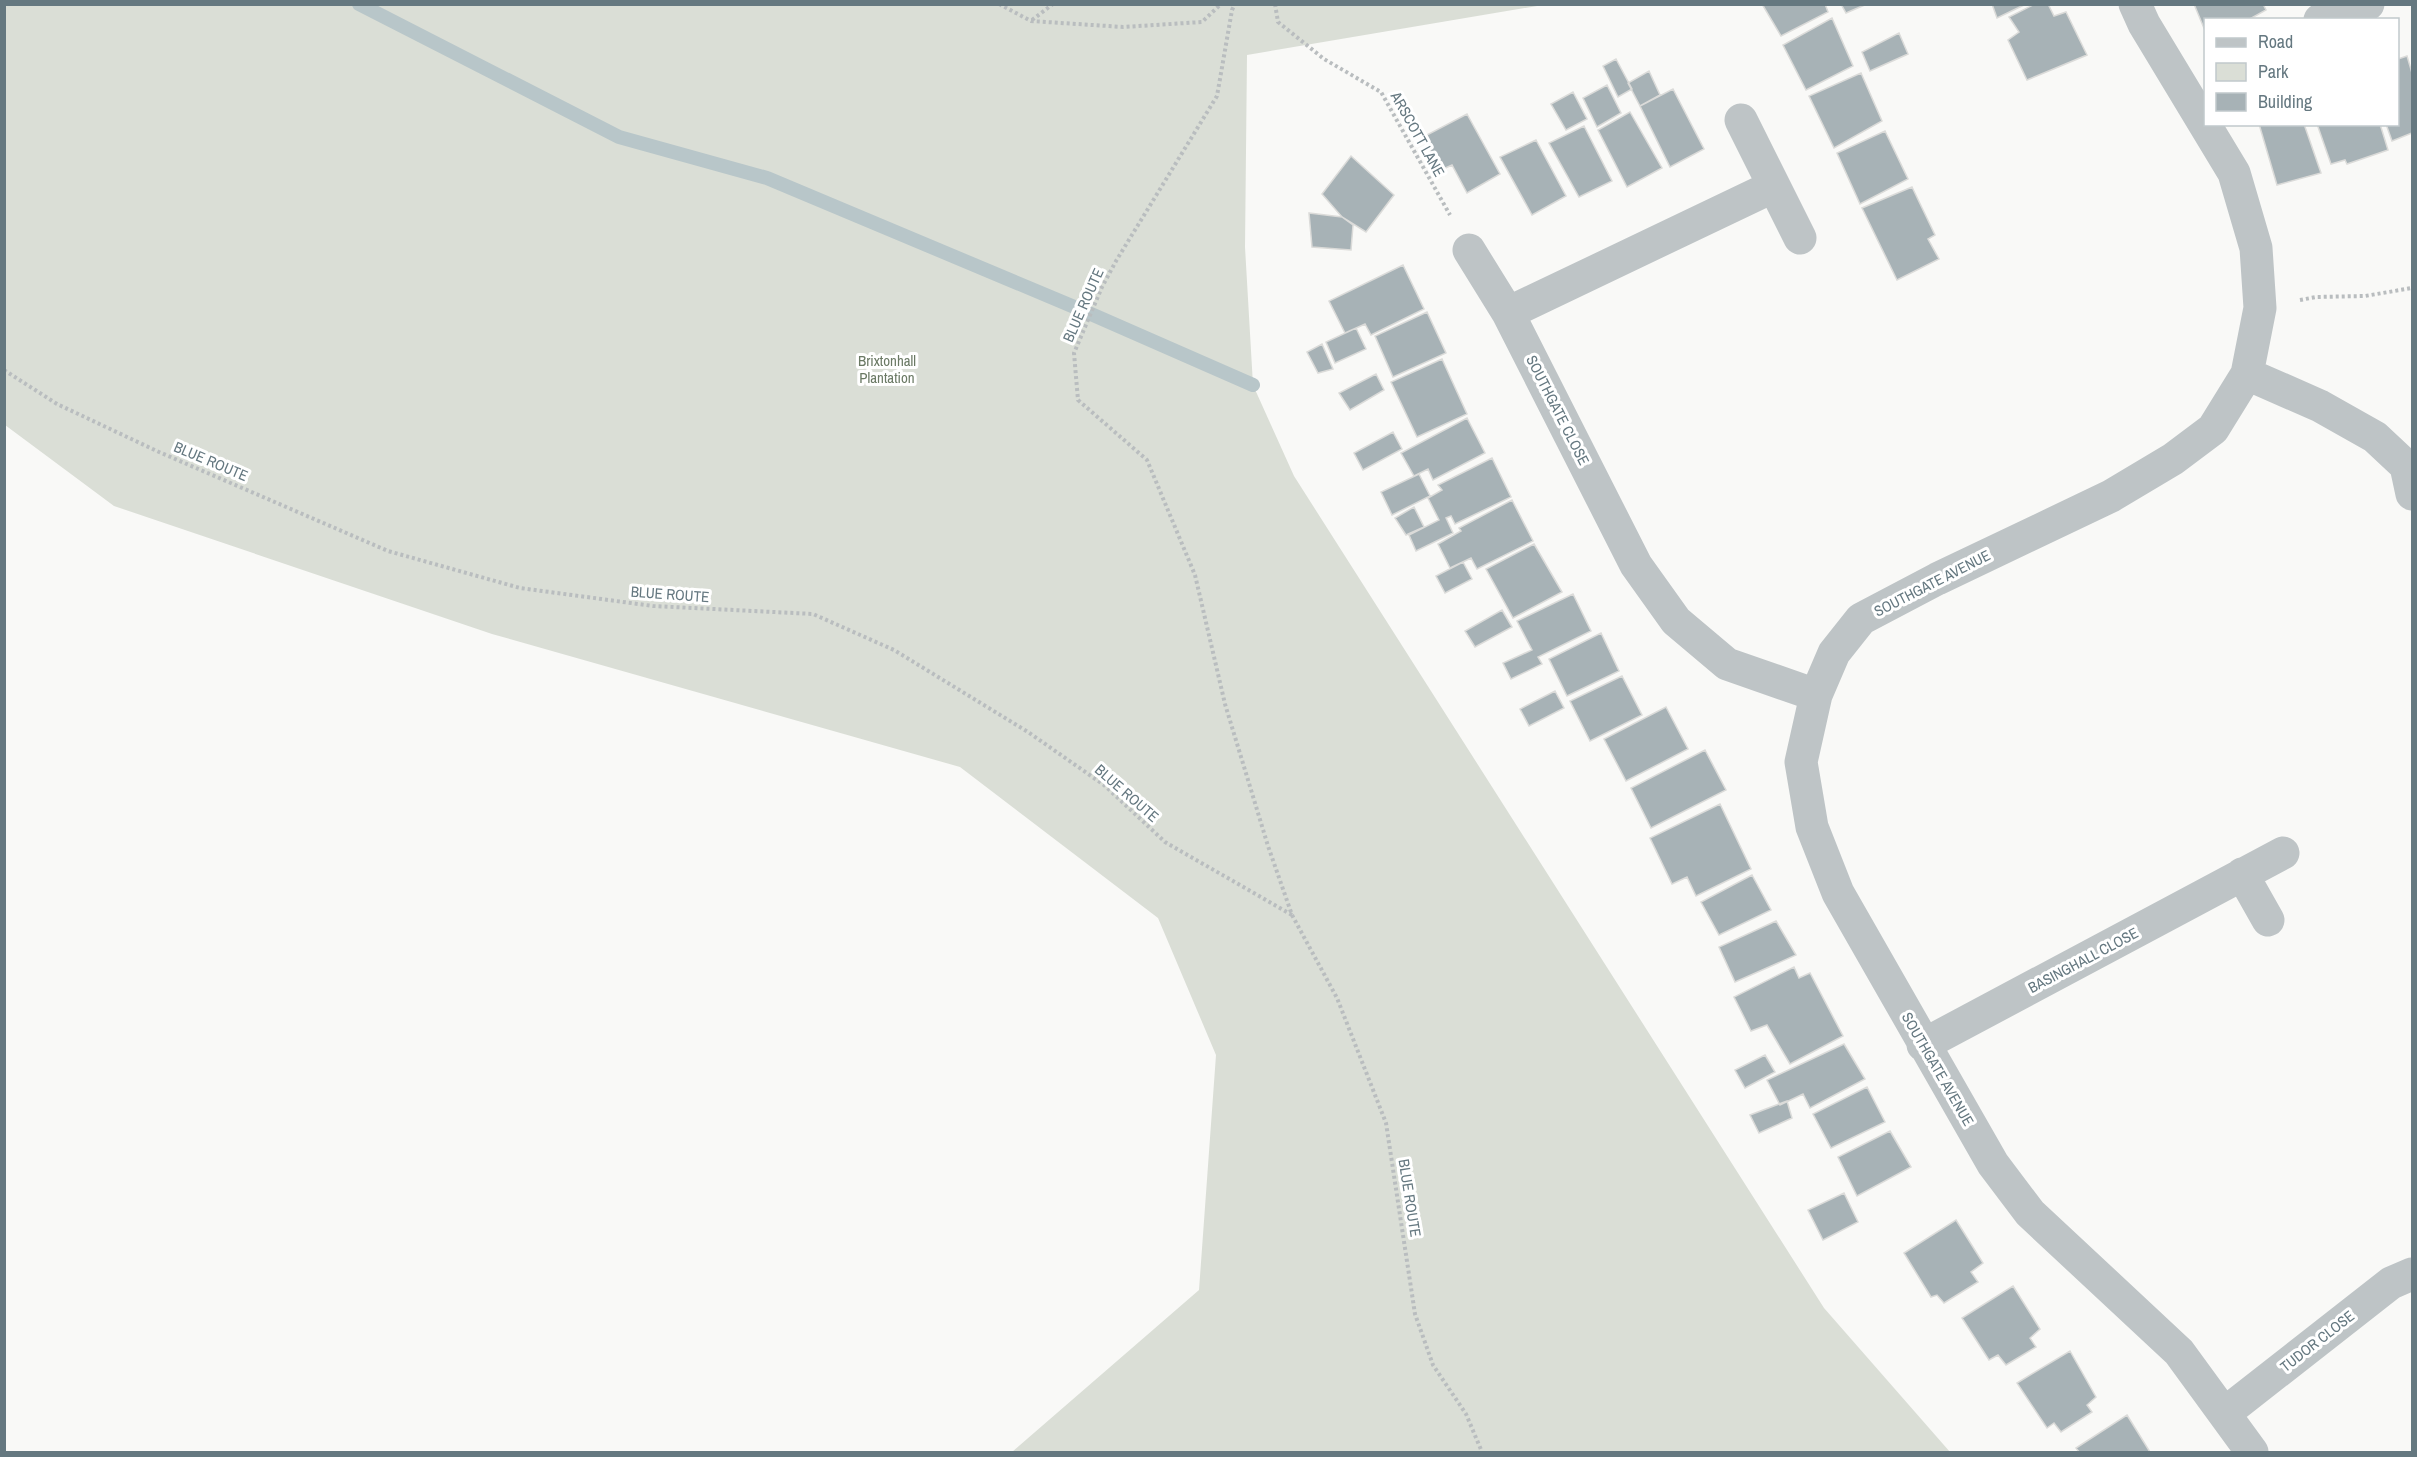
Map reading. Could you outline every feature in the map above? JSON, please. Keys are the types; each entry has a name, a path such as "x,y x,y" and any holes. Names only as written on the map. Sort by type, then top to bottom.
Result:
{"street":[{"name":"SOUTHGATE AVENUE","path":"2135,4 2144,24 2195,84 2204,105"},
{"path":"2326,18 2368,4"},
{"path":"1741,120 1800,238"},
{"name":"SOUTHGATE AVENUE","path":"2213,126 2234,173 2256,249 2260,308 2247,374 2213,429 2173,459 2111,496 1937,579 1861,619 1834,653 1816,695 1801,762 1812,827 1838,893 1993,1164 2030,1213 2179,1352 2252,1452"},
{"path":"1509,313 1774,186"},
{"name":"SOUTHGATE CLOSE","path":"1469,250 1509,313 1636,564 1676,621 1727,664 1816,695"},
{"path":"2247,374 2320,406 2375,437 2406,466 2412,494"},
{"name":"BASINGHALL CLOSE","path":"1923,1045 2283,853"},
{"path":"2242,874 2268,920"},
{"name":"TUDOR CLOSE","path":"2225,1413 2391,1283 2412,1274"}],"path":[{"path":"999,4 1031,21 1123,27 1202,22 1221,4"},
{"path":"1031,21 1053,4"},
{"name":"BLUE ROUTE","path":"1235,4 1217,96 1116,261 1074,353 1078,400 1147,460 1195,575 1225,704 1268,846 1292,915 1337,998 1386,1123 1415,1314 1432,1365 1466,1414 1482,1452"},
{"name":"ARSCOTT LANE","path":"1275,4 1278,22 1324,59 1381,92 1469,250"},
{"path":"2260,308 2316,297 2365,296 2412,288"},
{"name":"BLUE ROUTE","path":"4,370 57,404 159,452 388,551 520,588 653,606 813,614 894,650 1028,732 1104,785 1165,842 1292,915"}],"green space":[{"name":"Brixtonhall Plantation","path":"5,4 1543,5 1247,55 1245,247 1253,385 1294,476 1824,1308 1950,1452 1012,1452 1199,1290 1216,1055 1158,918 960,767 492,634 114,506 5,425"}],"building":[{"path":"1762,4 1825,4 1828,12 1781,36"},
{"path":"1841,4 1867,4 1846,13"},
{"path":"1992,4 2026,4 1997,18"},
{"path":"2035,4 2048,4 2054,16 2066,12 2087,55 2027,80 2008,40 2019,32 2009,17"},
{"path":"2194,4 2263,4 2266,10 2252,18 2204,18 2204,28"},
{"path":"1832,18 1853,66 1806,90 1783,45"},
{"path":"1899,33 1908,54 1870,71 1862,52"},
{"path":"2407,56 2412,73 2412,133 2392,141 2387,126 2399,126 2399,59"},
{"path":"1616,59 1632,89 1618,97 1603,66"},
{"path":"1649,71 1660,95 1640,106 1628,83"},
{"path":"1861,73 1882,121 1834,148 1809,96"},
{"path":"1607,85 1621,113 1597,127 1583,98"},
{"path":"1673,89 1704,149 1670,167 1640,106"},
{"path":"1573,92 1587,119 1566,130 1551,104"},
{"path":"1630,112 1662,168 1627,187 1598,130"},
{"path":"1467,114 1500,174 1467,193 1452,165 1441,170 1423,137"},
{"path":"1584,126 1612,181 1579,197 1549,143"},
{"path":"2260,126 2305,126 2321,173 2277,185"},
{"path":"2318,126 2381,126 2388,150 2347,164 2345,160 2331,164"},
{"path":"1885,131 1908,179 1860,204 1837,153"},
{"path":"1536,140 1566,196 1532,215 1500,157"},
{"path":"1351,156 1394,195 1366,232 1342,217 1322,194"},
{"path":"1912,187 1935,235 1928,239 1939,259 1897,280 1862,208"},
{"path":"1309,213 1342,217 1353,225 1351,250 1312,247"},
{"path":"1403,265 1424,309 1371,335 1365,324 1345,333 1329,301"},
{"path":"1427,312 1446,353 1393,377 1375,336"},
{"path":"1356,328 1366,349 1335,363 1326,342"},
{"path":"1322,344 1333,369 1318,373 1307,352"},
{"path":"1442,359 1467,414 1417,437 1391,382"},
{"path":"1376,374 1384,390 1350,410 1339,393"},
{"path":"1467,418 1485,453 1433,480 1428,469 1414,476 1401,453"},
{"path":"1393,432 1402,449 1363,470 1354,453"},
{"path":"1492,458 1511,497 1455,524 1451,516 1446,518 1453,533 1416,551 1409,535 1439,520 1428,498 1442,490 1438,485"},
{"path":"1419,474 1430,496 1392,515 1381,492"},
{"path":"1512,500 1533,541 1477,569 1471,558 1450,568 1438,544 1461,531 1459,528"},
{"path":"1414,507 1424,527 1406,535 1395,518"},
{"path":"1534,544 1562,592 1513,618 1486,569"},
{"path":"1463,562 1472,579 1445,593 1436,576"},
{"path":"1573,594 1591,631 1538,657 1542,664 1511,679 1503,663 1532,650 1517,621"},
{"path":"1502,610 1512,627 1475,647 1465,631"},
{"path":"1601,633 1619,671 1567,696 1549,659"},
{"path":"1622,676 1642,715 1590,741 1570,701"},
{"path":"1555,691 1564,708 1529,726 1520,709"},
{"path":"1666,707 1688,749 1626,781 1604,739"},
{"path":"1705,750 1726,790 1651,828 1631,788"},
{"path":"1720,804 1751,869 1696,896 1687,877 1672,884 1650,838"},
{"path":"1752,875 1771,910 1719,935 1701,902"},
{"path":"1776,921 1796,955 1735,982 1719,947"},
{"path":"1794,967 1799,978 1810,973 1843,1036 1790,1064 1767,1025 1751,1031 1734,997"},
{"path":"1844,1044 1865,1079 1810,1108 1803,1094 1780,1105 1767,1080"},
{"path":"1765,1055 1775,1072 1745,1088 1735,1070"},
{"path":"1867,1087 1885,1122 1831,1148 1813,1114"},
{"path":"1787,1101 1792,1118 1759,1133 1750,1115"},
{"path":"1890,1131 1911,1167 1857,1196 1838,1157"},
{"path":"1844,1193 1858,1222 1823,1240 1808,1210"},
{"path":"1956,1220 1983,1263 1971,1272 1978,1282 1944,1303 1937,1295 1931,1297 1904,1253"},
{"path":"2013,1286 2040,1329 2030,1338 2036,1347 2006,1365 1998,1355 1989,1360 1962,1318"},
{"path":"2070,1351 2096,1397 2087,1405 2092,1412 2061,1432 2054,1423 2047,1428 2017,1383"},
{"path":"2127,1415 2150,1452 2079,1452 2076,1448"}],"waterway":[{"path":"359,4 619,137 767,178 1091,314 1253,385"}]}
